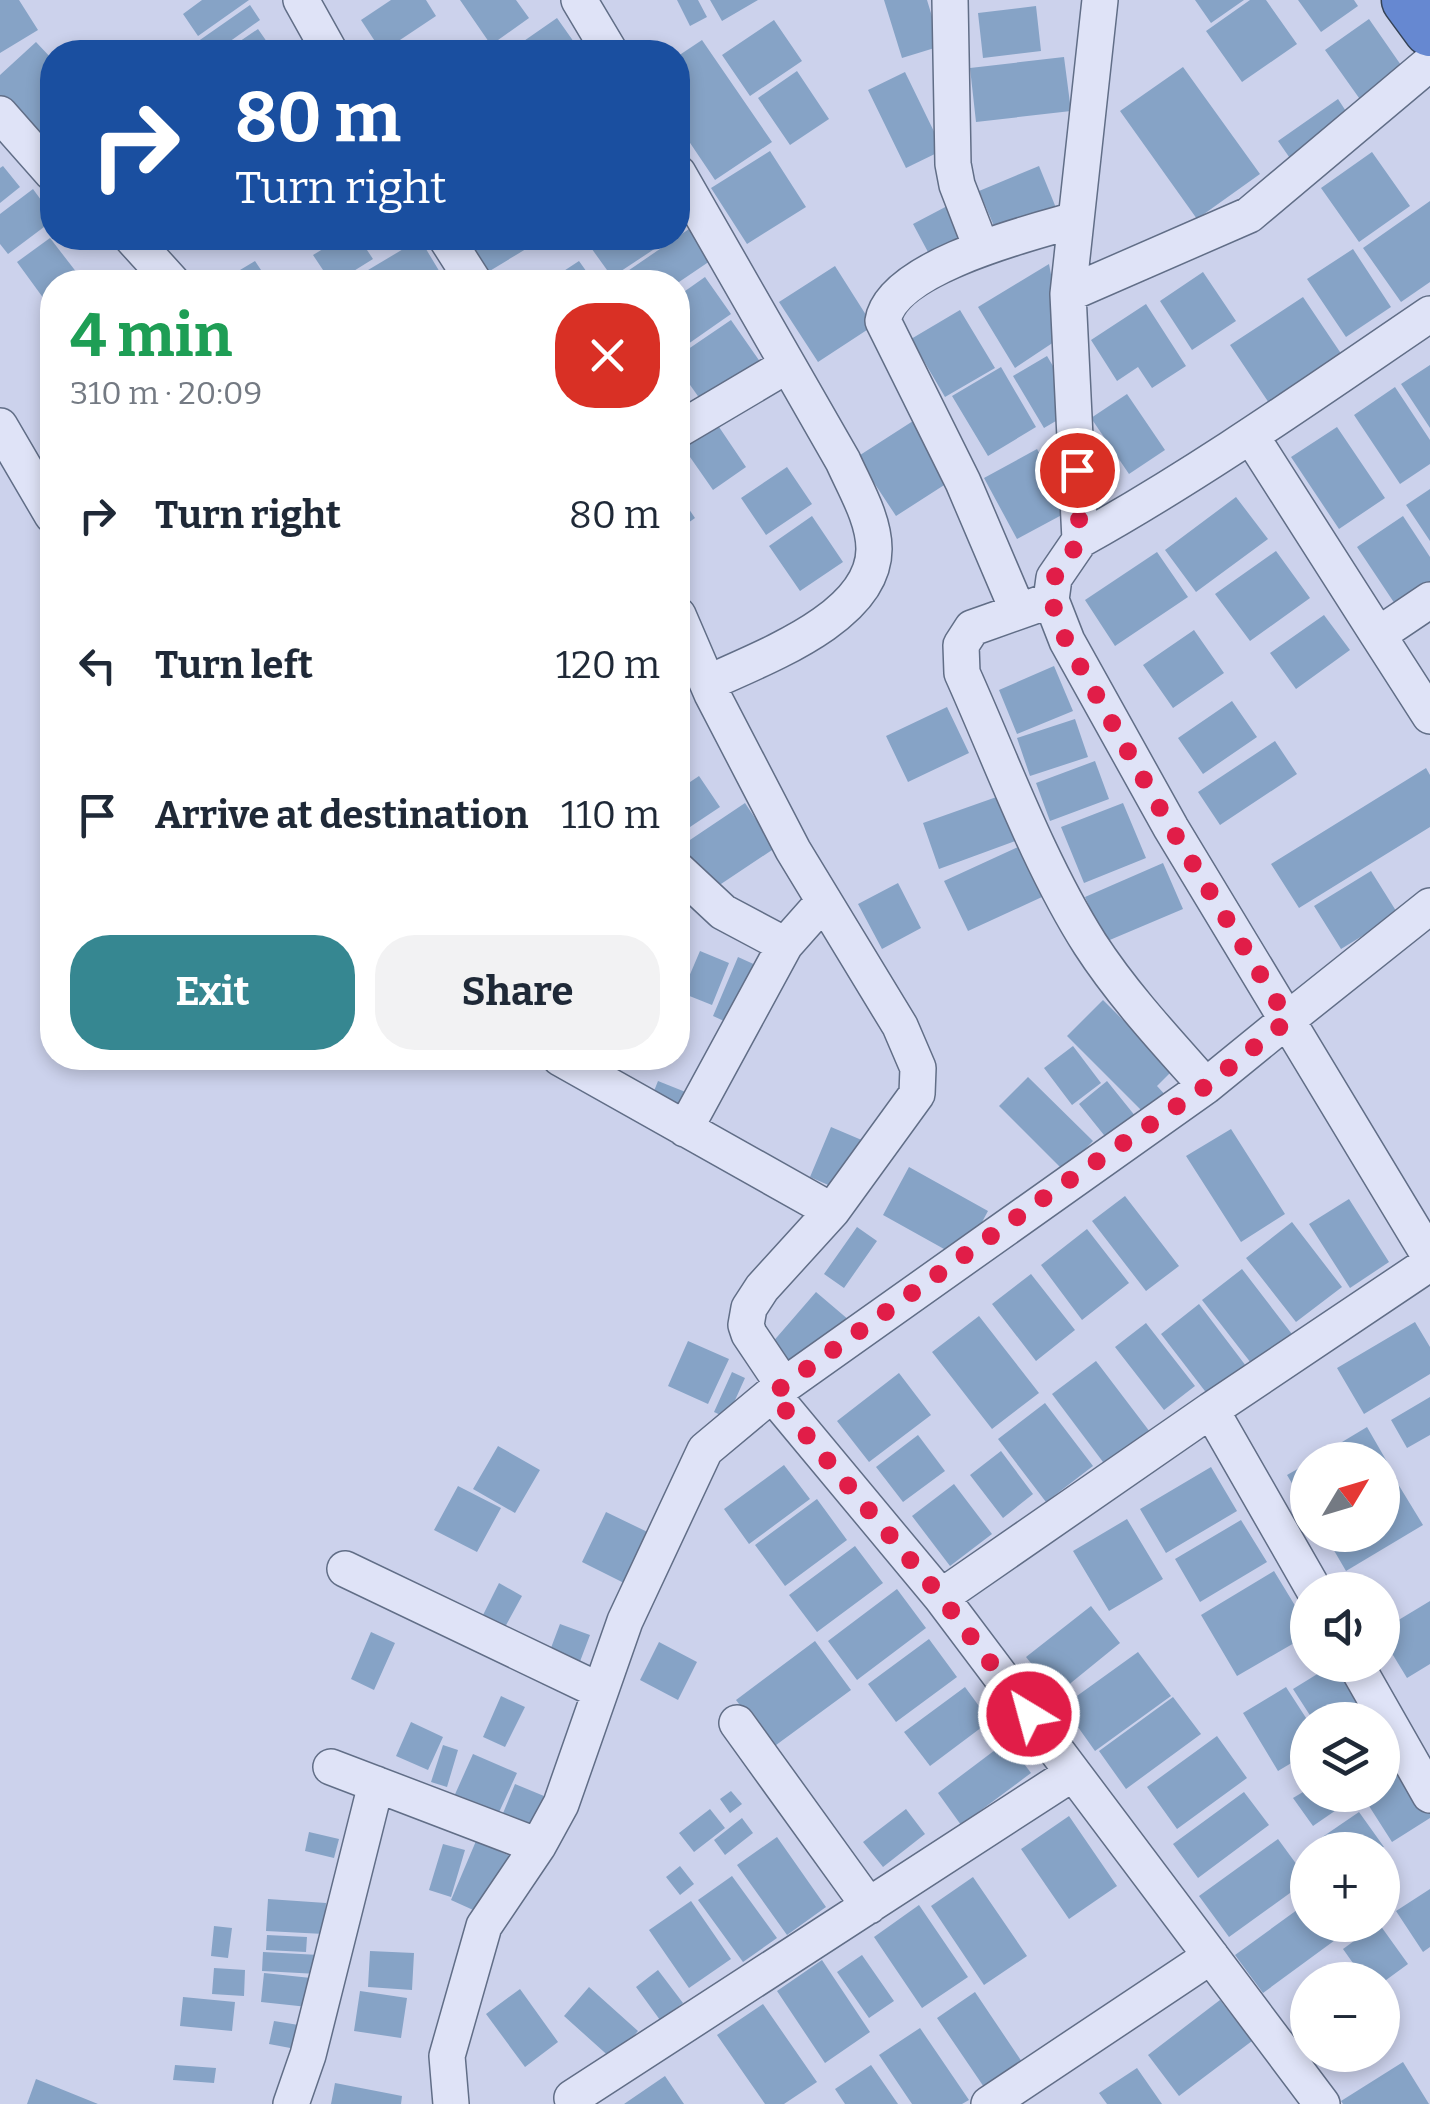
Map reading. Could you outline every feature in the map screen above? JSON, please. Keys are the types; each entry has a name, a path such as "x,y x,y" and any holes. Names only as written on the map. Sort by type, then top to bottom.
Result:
{"highway":[{"path":"1408,0 1430,30"}],"street":[{"path":"301,0 323,40"},
{"path":"579,0 603,40"},
{"path":"950,0 953,164 981,247"},
{"path":"1080,540 1068,294 1100,0"},
{"path":"1068,294 1249,215 1430,63"},
{"path":"0,114 40,159"},
{"path":"690,194 843,461 864,506 874,545 872,571 865,586 836,615 788,645 708,683"},
{"path":"941,1597 1430,1260 1171,828 1066,641 1034,606 963,482 883,321 892,298 926,274 981,247 1076,220"},
{"path":"143,250 161,270"},
{"path":"1206,1086 1090,944 1048,864 962,673 962,645 972,628 1034,606 1080,540 1251,436 1430,314"},
{"path":"690,423 786,366"},
{"path":"0,426 40,494"},
{"path":"1251,436 1430,716"},
{"path":"1378,636 1430,600"},
{"path":"690,642 793,850 900,1026 918,1068 917,1094 832,1211 762,1288 749,1308 749,1334 778,1390 941,1597 1322,2104"},
{"path":"690,881 723,912 785,945"},
{"path":"686,1129 785,945 824,901"},
{"path":"450,2104 448,2056 484,1926 561,1804 625,1621 705,1450 778,1390 1206,1086 1430,906"},
{"path":"581,1070 832,1211"},
{"path":"1212,1410 1304,1572"},
{"path":"345,1569 600,1691"},
{"path":"1366,1682 1430,1795"},
{"path":"737,1723 869,1906"},
{"path":"330,1768 538,1846"},
{"path":"566,2102 1073,1773"},
{"path":"291,2104 308,2055 376,1784"},
{"path":"989,2104 1211,1956"}],"building":[{"path":"0,0 19,0 38,30 0,53"},
{"path":"202,0 249,0 198,36 183,14"},
{"path":"391,0 426,0 436,16 400,40 374,40 361,20"},
{"path":"460,0 516,0 529,18 498,40 488,40"},
{"path":"677,0 698,0 707,17 690,26"},
{"path":"710,0 758,0 722,21"},
{"path":"884,0 927,0 941,46 902,58"},
{"path":"1195,0 1244,0 1211,23"},
{"path":"1250,0 1266,0 1297,44 1242,82 1206,31"},
{"path":"1298,0 1354,0 1358,6 1321,32"},
{"path":"250,5 260,20 232,40 200,40"},
{"path":"1036,6 1041,51 983,58 978,13"},
{"path":"557,18 573,40 525,40"},
{"path":"1369,19 1412,81 1369,112 1325,50"},
{"path":"774,20 802,61 750,96 722,55"},
{"path":"258,29 266,40 242,40"},
{"path":"702,40 772,142 715,180 690,143 690,48"},
{"path":"36,42 40,46 40,139 34,144 0,107 0,75"},
{"path":"1064,57 1071,111 976,122 970,68"},
{"path":"1183,67 1260,174 1197,219 1120,111"},
{"path":"797,71 829,119 790,145 758,98"},
{"path":"905,72 943,150 906,168 868,90"},
{"path":"1338,99 1353,122 1294,164 1278,141"},
{"path":"770,151 806,207 747,244 711,188"},
{"path":"1372,152 1410,206 1359,242 1321,188"},
{"path":"3,166 20,187 0,203 0,168"},
{"path":"1039,166 1065,230 1006,254 979,191"},
{"path":"33,189 40,199 40,230 8,254 0,244 0,214"},
{"path":"1430,201 1430,282 1401,302 1363,248"},
{"path":"951,204 981,260 943,280 913,224"},
{"path":"690,231 710,261 690,275 690,270 629,270 658,250 690,250"},
{"path":"40,245 40,250 59,250 75,270 40,270 40,294 17,262"},
{"path":"1353,249 1391,307 1346,337 1307,279"},
{"path":"321,250 367,250 373,259 355,270 323,270 313,255"},
{"path":"402,250 427,250 439,270 368,270"},
{"path":"474,250 524,250 491,270 487,270"},
{"path":"593,250 653,250 623,270 607,270"},
{"path":"255,261 261,270 240,270"},
{"path":"579,261 585,270 565,270"},
{"path":"1049,264 1063,336 1015,368 978,307"},
{"path":"835,266 873,326 818,362 779,302"},
{"path":"1203,272 1236,321 1192,350 1160,301"},
{"path":"705,277 731,314 690,343 690,288"},
{"path":"1303,297 1342,355 1269,403 1230,345"},
{"path":"1146,304 1186,366 1152,388 1138,367 1117,381 1091,340"},
{"path":"960,310 995,368 945,397 911,339"},
{"path":"731,320 763,366 705,406 690,385 690,348"},
{"path":"1047,356 1078,408 1044,428 1013,376"},
{"path":"1430,365 1430,428 1401,384"},
{"path":"1001,367 1036,427 988,456 952,396"},
{"path":"1395,387 1430,440 1430,464 1400,484 1354,415"},
{"path":"1127,394 1165,450 1129,474 1091,418"},
{"path":"913,421 952,480 896,516 857,457"},
{"path":"717,424 746,467 713,490 690,457 690,442"},
{"path":"1337,427 1385,498 1339,529 1291,457"},
{"path":"1037,449 1071,510 1017,539 984,478"},
{"path":"787,467 812,504 766,535 741,498"},
{"path":"1430,489 1430,541 1406,505"},
{"path":"1236,497 1268,539 1196,592 1165,550"},
{"path":"812,516 843,562 800,591 769,546"},
{"path":"1403,516 1430,557 1430,602 1405,619 1357,547"},
{"path":"1276,551 1310,598 1250,641 1215,594"},
{"path":"1157,552 1188,597 1115,646 1085,600"},
{"path":"1324,615 1350,650 1296,689 1270,653"},
{"path":"1194,630 1224,673 1173,708 1143,665"},
{"path":"1054,666 1073,711 1017,734 999,690"},
{"path":"1232,701 1257,737 1203,774 1178,738"},
{"path":"947,707 969,753 908,782 886,736"},
{"path":"1075,719 1088,757 1030,776 1017,738"},
{"path":"1275,741 1297,774 1220,825 1198,792"},
{"path":"1095,761 1109,799 1050,821 1036,783"},
{"path":"1426,768 1430,775 1430,827 1299,908 1271,864"},
{"path":"699,776 720,807 690,827 690,782"},
{"path":"1005,794 1021,839 939,869 923,823"},
{"path":"745,803 775,848 706,894 690,868 690,840"},
{"path":"1123,803 1146,858 1084,883 1061,827"},
{"path":"1018,847 1042,897 968,931 944,881"},
{"path":"1163,863 1183,909 1105,942 1085,897"},
{"path":"1371,871 1398,914 1341,949 1314,906"},
{"path":"898,883 921,928 882,949 858,904"},
{"path":"700,951 729,963 712,1005 690,996 690,974"},
{"path":"738,957 769,971 744,1030 713,1016"},
{"path":"1103,1000 1173,1070 1157,1086 1169,1099 1149,1118 1067,1036"},
{"path":"1073,1046 1101,1083 1072,1105 1044,1068"},
{"path":"1028,1077 1093,1141 1064,1171 999,1106"},
{"path":"658,1081 708,1101 699,1121 650,1101"},
{"path":"1107,1081 1140,1122 1112,1145 1079,1104"},
{"path":"831,1127 864,1141 842,1191 810,1177"},
{"path":"1231,1129 1285,1214 1241,1242 1186,1156"},
{"path":"909,1167 988,1211 962,1259 883,1215"},
{"path":"1125,1196 1179,1266 1146,1291 1092,1221"},
{"path":"1349,1199 1389,1262 1350,1288 1309,1224"},
{"path":"1292,1222 1342,1287 1296,1322 1246,1258"},
{"path":"857,1227 877,1241 844,1288 824,1274"},
{"path":"1087,1229 1129,1283 1082,1320 1041,1265"},
{"path":"1242,1269 1298,1342 1258,1372 1202,1300"},
{"path":"1031,1274 1075,1330 1036,1361 992,1304"},
{"path":"816,1292 856,1326 811,1379 771,1344"},
{"path":"1199,1304 1246,1366 1208,1395 1161,1334"},
{"path":"979,1316 1039,1393 992,1429 932,1352"},
{"path":"1415,1322 1430,1347 1430,1374 1364,1414 1337,1368"},
{"path":"1146,1323 1195,1386 1164,1410 1115,1347"},
{"path":"688,1341 729,1359 708,1404 668,1386"},
{"path":"1096,1361 1150,1432 1106,1466 1052,1394"},
{"path":"732,1372 745,1378 727,1418 714,1412"},
{"path":"899,1373 931,1415 869,1462 837,1421"},
{"path":"1430,1397 1430,1435 1407,1448 1391,1420"},
{"path":"1045,1403 1093,1466 1046,1502 998,1439"},
{"path":"1367,1427 1376,1442 1342,1442"},
{"path":"918,1435 945,1471 903,1502 876,1467"},
{"path":"498,1446 540,1470 515,1513 473,1489"},
{"path":"1001,1451 1033,1494 1003,1518 970,1475"},
{"path":"784,1465 810,1499 749,1544 724,1509"},
{"path":"1211,1467 1237,1511 1166,1553 1140,1509"},
{"path":"954,1484 992,1534 950,1566 912,1516"},
{"path":"458,1486 501,1508 477,1552 434,1530"},
{"path":"1400,1487 1423,1525 1400,1539"},
{"path":"817,1499 847,1540 785,1586 755,1545"},
{"path":"606,1512 662,1539 638,1590 582,1562"},
{"path":"1127,1519 1163,1579 1109,1611 1073,1551"},
{"path":"1241,1520 1267,1562 1200,1602 1175,1559"},
{"path":"855,1546 883,1583 817,1632 789,1595"},
{"path":"1335,1552 1378,1552 1346,1571"},
{"path":"1274,1571 1290,1597 1290,1645 1237,1676 1201,1615"},
{"path":"499,1583 522,1596 505,1627 483,1615"},
{"path":"897,1589 926,1628 857,1680 828,1641"},
{"path":"1430,1601 1430,1664 1407,1678 1400,1667 1400,1619"},
{"path":"1091,1606 1120,1643 1056,1695 1026,1657"},
{"path":"560,1624 590,1635 573,1680 543,1669"},
{"path":"371,1632 395,1643 374,1690 351,1679"},
{"path":"929,1639 957,1677 896,1722 868,1684"},
{"path":"815,1641 851,1690 772,1748 736,1700"},
{"path":"659,1642 697,1662 678,1700 640,1680"},
{"path":"1138,1652 1171,1696 1095,1751 1063,1706"},
{"path":"1304,1682 1356,1682 1368,1702 1301,1702 1293,1689"},
{"path":"965,1687 990,1721 930,1766 904,1732"},
{"path":"1286,1687 1296,1702 1290,1702 1290,1764 1278,1771 1243,1713"},
{"path":"501,1696 525,1707 505,1747 483,1737"},
{"path":"1173,1697 1201,1734 1126,1789 1099,1751"},
{"path":"411,1722 443,1737 428,1770 396,1756"},
{"path":"1217,1736 1247,1778 1177,1829 1147,1787"},
{"path":"1007,1741 1031,1773 961,1825 938,1793"},
{"path":"443,1745 458,1750 447,1787 431,1782"},
{"path":"473,1754 517,1773 495,1821 452,1801"},
{"path":"1400,1757 1430,1803 1430,1818 1400,1837 1400,1832 1386,1832 1373,1812 1400,1812"},
{"path":"515,1784 544,1796 528,1836 499,1823"},
{"path":"731,1791 742,1804 730,1813 720,1799"},
{"path":"1244,1792 1269,1825 1198,1878 1173,1844"},
{"path":"710,1809 725,1828 694,1852 679,1833"},
{"path":"906,1809 925,1834 883,1867 863,1842"},
{"path":"1303,1812 1333,1812 1313,1826"},
{"path":"1359,1812 1373,1832 1330,1832"},
{"path":"1069,1816 1117,1886 1069,1919 1021,1849"},
{"path":"742,1818 753,1833 725,1855 714,1840"},
{"path":"309,1832 339,1839 334,1858 305,1851"},
{"path":"777,1837 826,1907 787,1935 737,1865"},
{"path":"1278,1839 1290,1855 1290,1893 1229,1937 1199,1896"},
{"path":"476,1841 517,1859 491,1918 451,1900"},
{"path":"443,1844 465,1850 451,1897 429,1890"},
{"path":"680,1866 694,1884 680,1895 666,1877"},
{"path":"732,1876 777,1938 743,1962 698,1900"},
{"path":"973,1877 1027,1956 984,1985 931,1906"},
{"path":"1430,1889 1430,1947 1423,1952 1400,1917 1400,1908"},
{"path":"268,1899 326,1903 324,1934 266,1931"},
{"path":"691,1901 731,1959 689,1988 649,1930"},
{"path":"919,1905 968,1977 922,2008 874,1937"},
{"path":"1290,1915 1290,1942 1332,1942 1305,1962 1290,1962 1290,1973 1263,1993 1235,1955"},
{"path":"214,1926 232,1928 228,1958 211,1956"},
{"path":"267,1935 307,1937 306,1952 266,1950"},
{"path":"1353,1942 1392,1942 1408,1964 1400,1970 1400,1962 1352,1962 1343,1949"},
{"path":"370,1951 414,1953 412,1990 368,1987"},
{"path":"263,1952 319,1955 318,1974 262,1971"},
{"path":"862,1955 894,2001 869,2018 837,1972"},
{"path":"822,1960 870,2032 825,2063 777,1991"},
{"path":"214,1968 245,1970 244,1996 212,1994"},
{"path":"658,1970 683,2003 660,2020 636,1987"},
{"path":"264,1973 311,1978 308,2007 261,2002"},
{"path":"589,1987 638,2031 613,2060 564,2016"},
{"path":"520,1989 558,2042 525,2067 486,2014"},
{"path":"360,1991 407,1998 401,2038 354,2031"},
{"path":"975,1992 1024,2065 986,2090 937,2018"},
{"path":"183,1997 235,2002 232,2031 180,2026"},
{"path":"1220,2000 1252,2041 1179,2096 1148,2055"},
{"path":"763,2004 817,2082 784,2104 765,2104 717,2035"},
{"path":"274,2021 305,2026 301,2050 269,2044"},
{"path":"920,2028 969,2100 962,2104 912,2104 879,2055"},
{"path":"1403,2062 1429,2104 1341,2101 1387,2072 1400,2072"},
{"path":"175,2065 216,2068 214,2083 173,2080"},
{"path":"871,2065 898,2104 845,2104 835,2089"},
{"path":"1137,2068 1162,2104 1107,2104 1099,2093"},
{"path":"665,2076 684,2104 624,2104"},
{"path":"36,2079 98,2104 27,2104"},
{"path":"335,2083 402,2096 401,2104 331,2104"}],"route":[{"path":"1029,1714 941,1597 772,1394 1206,1086 1288,1020 1171,828 1066,641 1051,600 1054,578 1080,540 1077,470"}]}
